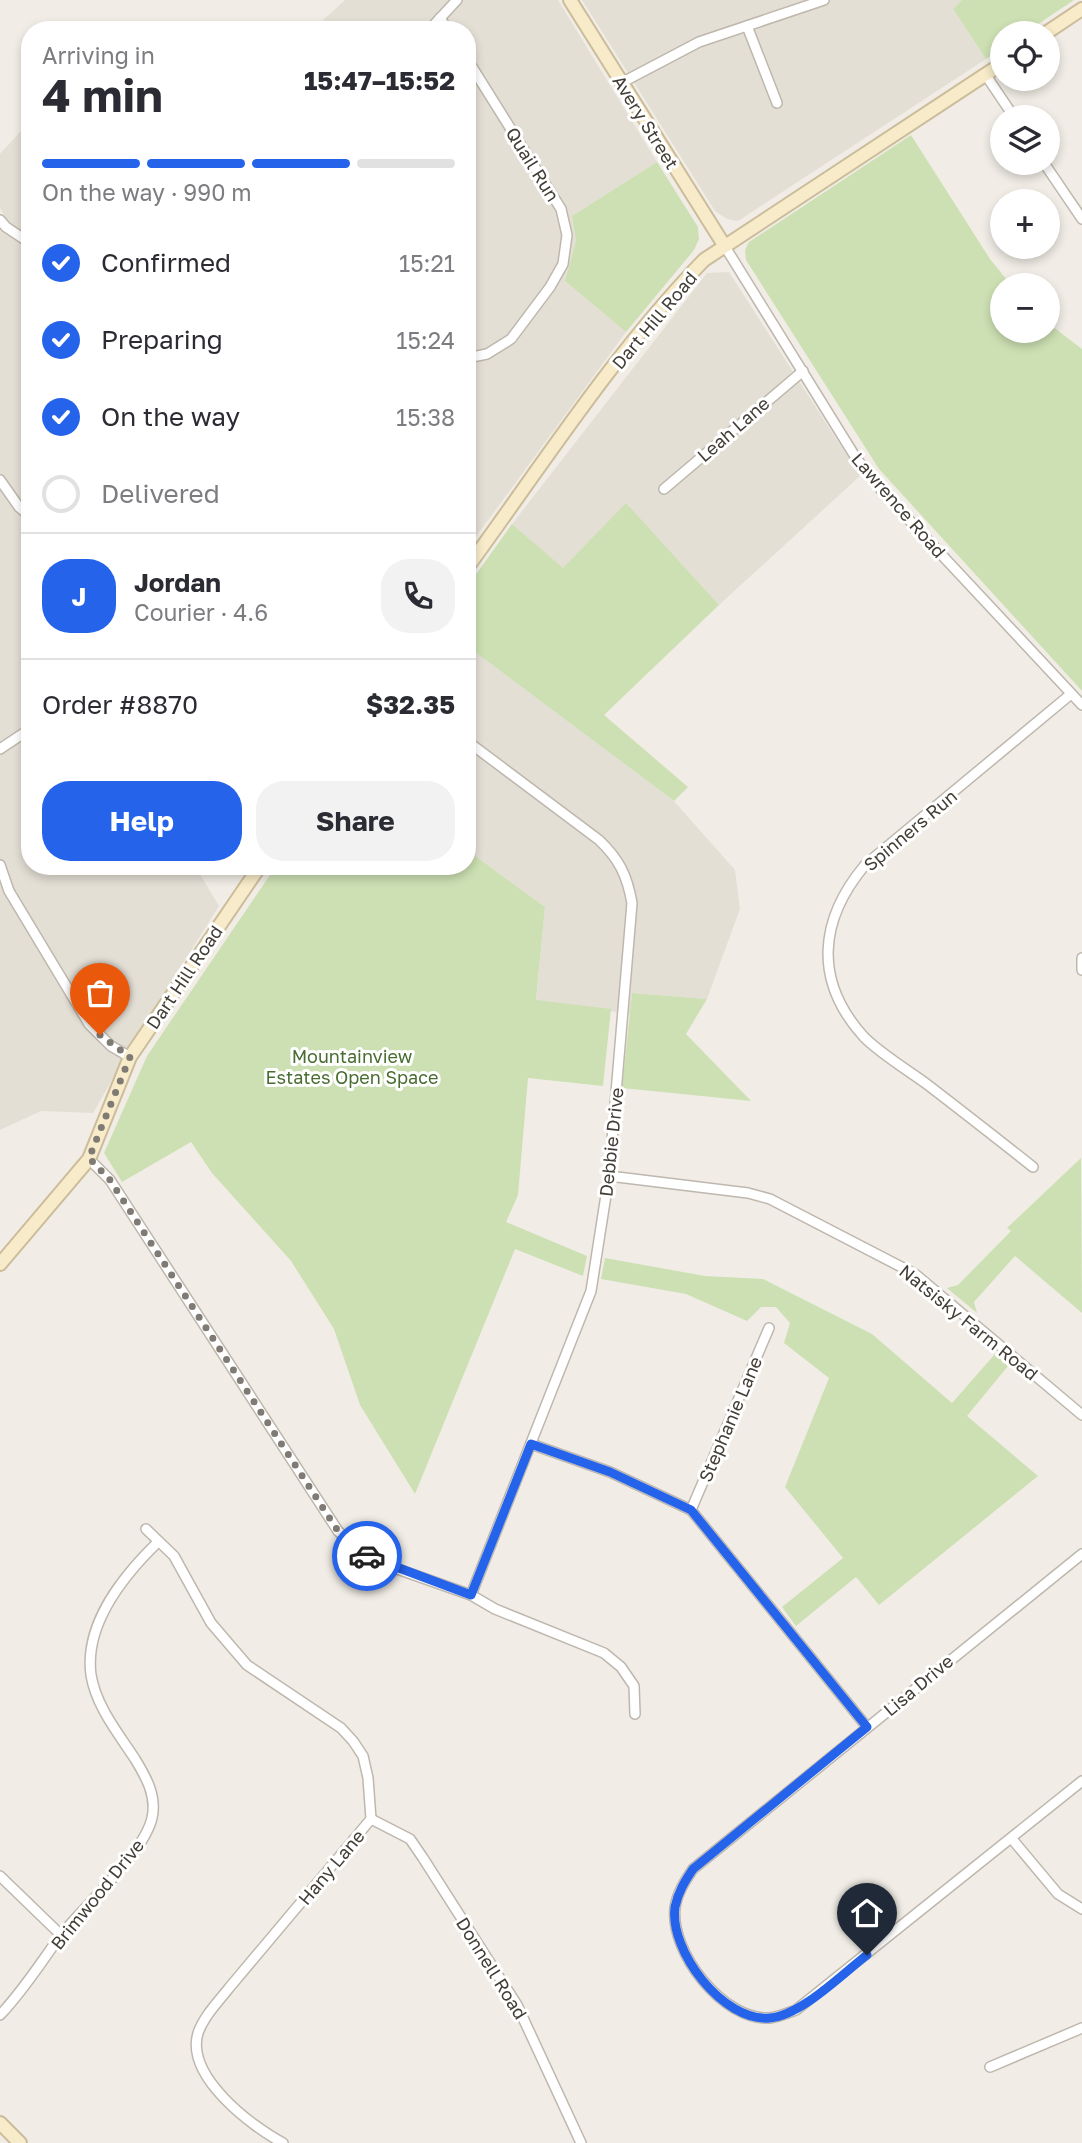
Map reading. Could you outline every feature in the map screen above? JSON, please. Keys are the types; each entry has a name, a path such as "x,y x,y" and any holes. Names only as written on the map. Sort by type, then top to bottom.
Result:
{"main road":[{"name":"Avery Street","path":"570,0 724,244"},
{"path":"1060,24 1082,9"},
{"name":"Dart Hill Road","path":"476,556 618,363 678,287 724,244 990,71"},
{"name":"Dart Hill Road","path":"0,1264 89,1158 130,1057 254,875"},
{"path":"0,2123 20,2143"}],"street":[{"path":"437,21 457,0"},
{"path":"621,83 699,42 824,0"},
{"path":"747,26 777,103"},
{"name":"Quail Run","path":"476,73 561,209 567,235 563,264 511,340 487,354 476,356"},
{"path":"985,74 1006,105"},
{"path":"1052,175 1082,219"},
{"path":"0,220 21,237"},
{"name":"Lawrence Road","path":"724,244 856,458 882,491 1082,705"},
{"name":"Leah Lane","path":"664,489 803,371"},
{"path":"0,480 21,509"},
{"name":"Spinners Run","path":"1033,1167 865,1038 839,1003 827,962 829,927 848,886 865,865 1072,694"},
{"path":"0,749 21,735"},
{"name":"Debbie Drive","path":"471,1595 591,1291 609,1176 632,903 627,876 615,855 599,840 476,748"},
{"path":"0,865 9,891 89,1024 111,1046 130,1057"},
{"path":"1082,958 1082,970"},
{"path":"89,1158 110,1180 338,1531 369,1559 471,1595 495,1609 604,1653 621,1667 634,1686 635,1714"},
{"name":"Natsisky Farm Road","path":"609,1176 748,1193 770,1199 875,1251 915,1274 1082,1415"},
{"name":"Stephanie Lane","path":"691,1510 769,1328"},
{"path":"531,1444 610,1472 691,1510 867,1727"},
{"name":"Hany Lane","path":"146,1529 174,1556 211,1623 247,1665 341,1728 362,1756 368,1777 372,1819 229,1988 207,2016 198,2035 197,2054 214,2087 242,2115 283,2143"},
{"name":"Brimwood Drive","path":"0,2015 14,2001 61,1935 133,1853 148,1830 153,1816 153,1794 145,1775 109,1719 99,1698 92,1675 91,1652 98,1624 108,1603 158,1542"},
{"name":"Lisa Drive","path":"1012,1839 796,2010 770,2018 749,2016 731,2009 713,1993 687,1955 677,1934 675,1909 680,1888 693,1869 1082,1554"},
{"path":"1082,1781 1012,1839 1058,1894 1082,1909"},
{"name":"Donnell Road","path":"372,1819 410,1839 431,1870 517,2005 580,2143"},
{"path":"0,1876 61,1935"},
{"path":"990,2067 1082,2028"}],"shaded area":[{"path":"345,0 558,0 657,162 572,216 576,241 565,281 626,332 476,537 476,21 322,21"},
{"path":"582,0 962,0 953,9 986,59 738,221 727,219 715,211"},
{"path":"21,131 21,875 200,875 219,906 133,1043 93,1113 41,1111 0,1130 0,219 4,214 0,208 0,154"},
{"path":"729,272 860,476 719,605 626,504 563,569 512,524 707,273"},
{"path":"476,653 674,801 735,870 740,909 707,999 632,993 630,1014 536,1001 545,907 476,857"}],"green space":[{"path":"962,0 1074,0 1043,21 990,21 990,56 986,59 953,9"},
{"path":"911,135 1001,273 990,273 990,343 1060,343 1060,332 1082,349 1082,691 879,469 746,260 745,250 749,242"},
{"path":"657,162 698,227 699,239 694,250 626,332 565,281 576,241 572,216"},
{"path":"626,503 719,605 604,715 688,787 674,801 476,653 476,574 512,524 563,568"},
{"name":"Mountainview Estates Open Space","path":"476,857 545,907 536,1000 611,1009 603,1086 528,1078 518,1195 506,1222 587,1256 583,1276 515,1249 415,1494 360,1405 334,1329 291,1261 212,1173 191,1142 122,1182 104,1153 147,1056 270,875 476,875"},
{"path":"632,993 707,999 686,1034 751,1101 622,1088"},
{"path":"1081,1158 1082,1313 1015,1256 974,1302 977,1313 947,1288 958,1285 1011,1231 1007,1228"},
{"path":"605,1258 705,1276 763,1279 872,1334 952,1403 995,1354 1008,1366 967,1416 1038,1476 879,1605 856,1577 796,1626 782,1607 843,1558 785,1487 829,1378 784,1343 790,1323 776,1307 761,1307 747,1321 686,1294 601,1279"}],"way so far":[{"path":"100,1035 111,1046 130,1057 89,1158 110,1180 338,1531 367,1556"}],"route":[{"path":"367,1556 369,1559 471,1595 531,1444 610,1472 691,1510 867,1727 693,1869 680,1888 675,1909 677,1934 687,1955 713,1993 731,2009 749,2016 770,2018 796,2010 867,1955"}]}
